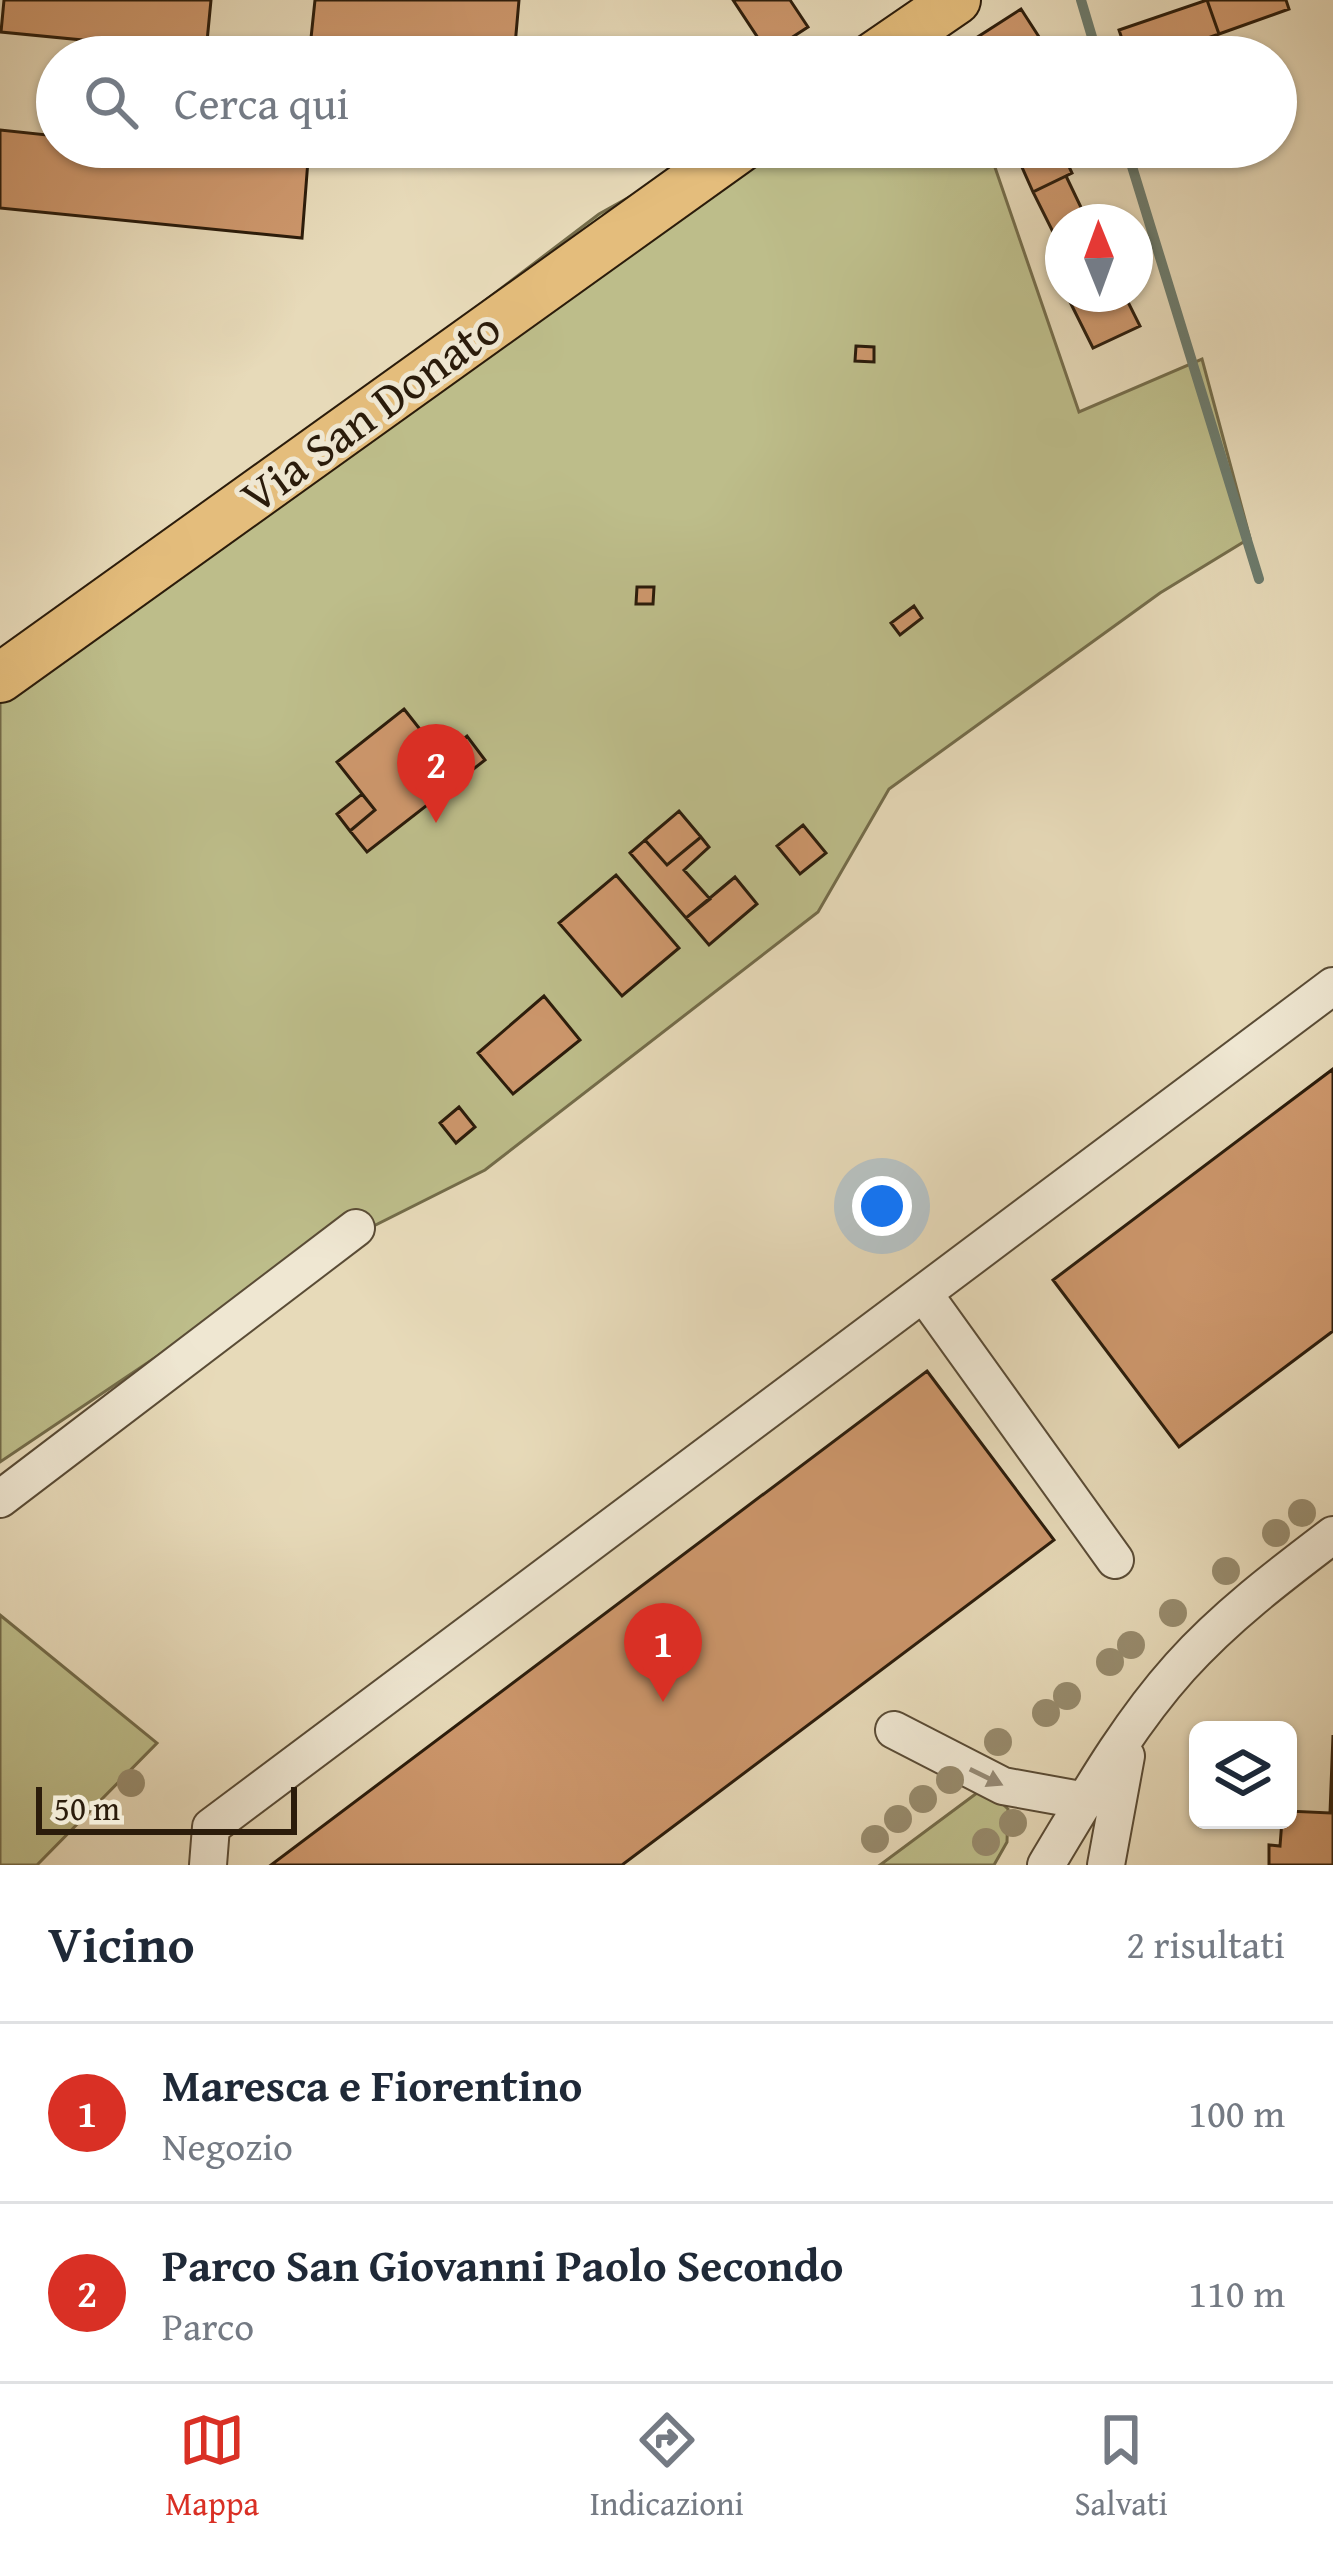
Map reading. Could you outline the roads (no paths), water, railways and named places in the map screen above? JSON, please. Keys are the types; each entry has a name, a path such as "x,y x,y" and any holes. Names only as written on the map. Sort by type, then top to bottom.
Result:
{"main road":[{"path":"904,36 956,0"},
{"name":"Via San Donato","path":"0,678 712,168"}],"street":[{"path":"208,1865 211,1827 1333,986"},
{"path":"0,1498 356,1228"},
{"path":"924,1294 1115,1561"},
{"path":"1046,1865 1135,1724 1182,1664 1243,1605 1333,1535"},
{"path":"1106,1865 1118,1784 1135,1724"},
{"path":"894,1730 1003,1786 1085,1801"}],"waterway":[{"path":"1081,0 1092,36"},
{"path":"1132,168 1259,579"}],"place":[{"name":"Parco San Giovanni Paolo Secondo","path":"436,823"},
{"name":"Maresca e Fiorentino","path":"663,1702"}]}
